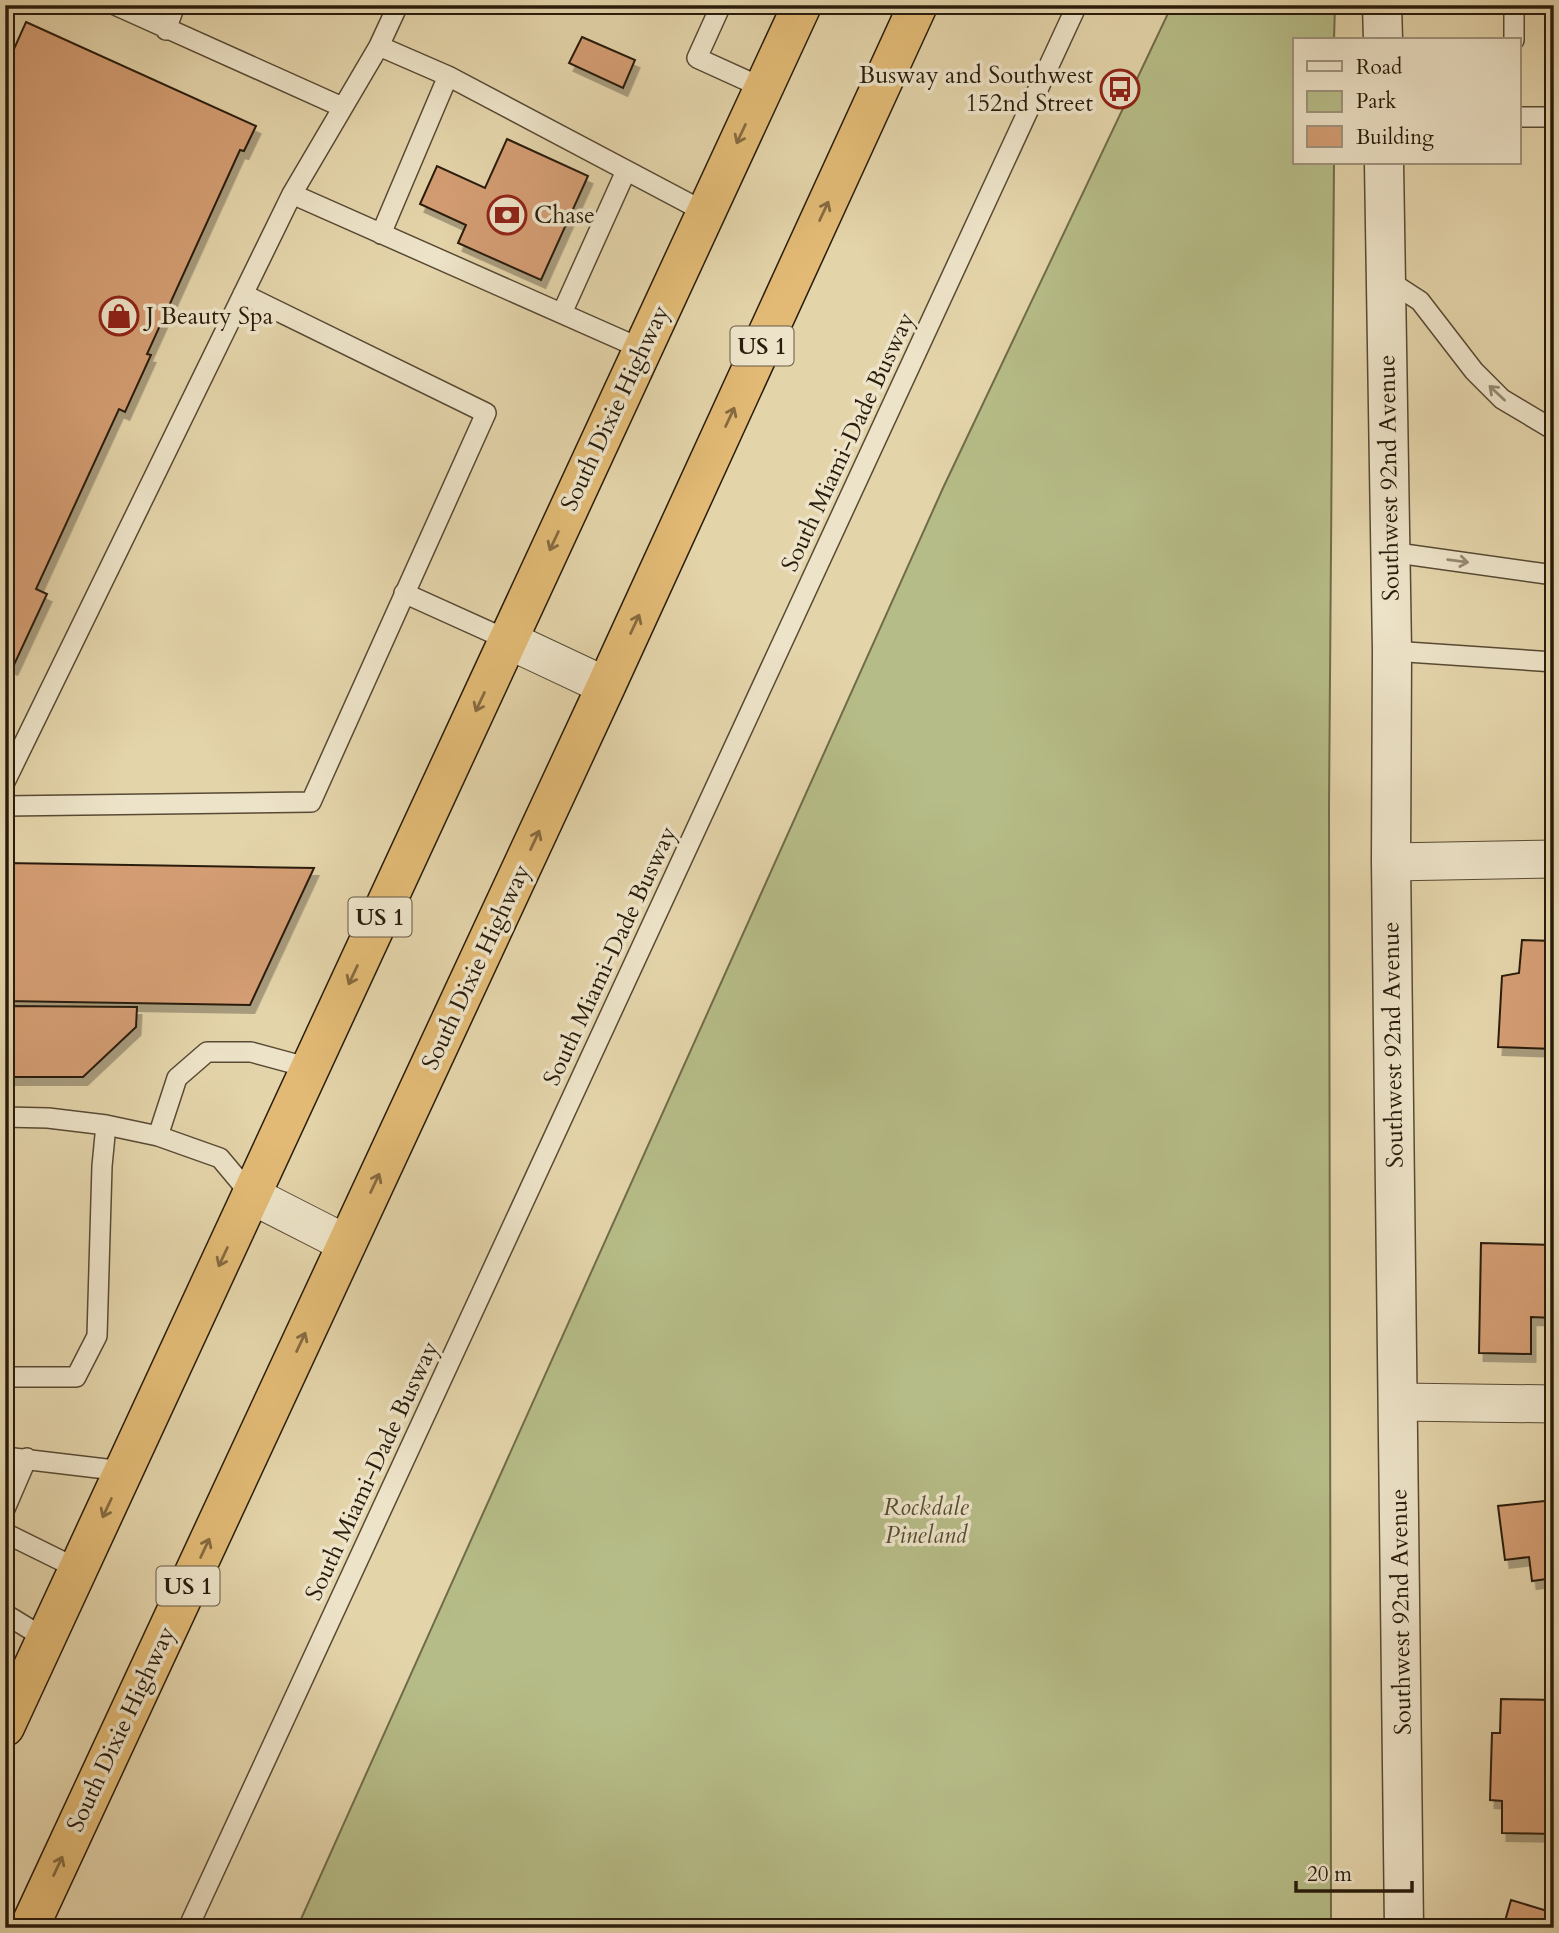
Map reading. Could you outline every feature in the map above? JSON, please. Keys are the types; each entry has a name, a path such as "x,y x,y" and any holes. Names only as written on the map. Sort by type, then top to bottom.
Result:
{"highway":[{"name":"South Dixie Highway","path":"5,1727 802,5"},
{"name":"South Dixie Highway","path":"29,1928 606,686 918,5"}],"street":[{"path":"1382,5 1383,38"},
{"name":"Southwest 92nd Avenue","path":"1384,164 1392,652 1391,862 1404,1928"},
{"path":"509,640 606,686"},
{"path":"1391,862 1554,859"},
{"path":"251,1195 347,1244"},
{"path":"1399,1402 1554,1404"}],"lane":[{"path":"114,5 342,107"},
{"path":"166,30 176,5"},
{"path":"5,782 292,194 379,46 396,5"},
{"path":"721,5 697,58 763,88"},
{"name":"South Miami-Dade Busway","path":"188,1928 1077,5"},
{"path":"1514,5 1514,38"},
{"path":"379,46 449,76 705,212"},
{"path":"381,234 449,76"},
{"path":"1520,117 1554,117"},
{"path":"562,313 626,171"},
{"path":"292,194 642,349"},
{"path":"1386,279 1420,302 1474,371 1502,399 1554,430"},
{"path":"5,806 312,802 486,413 243,294"},
{"path":"1390,552 1554,575"},
{"path":"404,593 509,640"},
{"path":"1392,652 1554,662"},
{"path":"158,1136 177,1078 207,1052 251,1052 310,1068"},
{"path":"5,1117 48,1118 106,1125 158,1136 220,1158 251,1195"},
{"path":"5,1377 76,1377 97,1336 102,1166 106,1125"},
{"path":"5,1457 124,1471"},
{"path":"5,1509 27,1458"},
{"path":"5,1534 78,1569"},
{"path":"5,1614 46,1639"}],"green space":[{"name":"Rockdale Pineland","path":"1172,5 1335,5 1334,38 1293,38 1293,164 1334,164 1329,807 1331,1928 297,1928 943,488"}],"building":[{"path":"26,22 256,126 244,151 240,150 147,354 151,355 125,412 119,409 36,589 47,594 13,667 5,663 5,69"},
{"path":"582,37 635,60 623,88 569,63"},
{"name":"Chase","path":"507,139 588,176 541,280 458,243 466,225 420,204 437,166 485,188"},
{"path":"5,863 314,868 250,1005 5,1001"},
{"path":"1522,940 1554,941 1554,1049 1498,1047 1502,976 1519,973"},
{"path":"5,1006 137,1007 136,1027 83,1077 5,1077"},
{"path":"1481,1243 1554,1245 1554,1318 1531,1317 1531,1354 1479,1353"},
{"path":"1554,1500 1554,1578 1532,1581 1529,1557 1505,1560 1498,1506"},
{"path":"1501,1699 1554,1700 1554,1834 1502,1833 1502,1801 1490,1800 1492,1733 1500,1733"},
{"path":"1511,1900 1554,1913 1554,1928 1503,1928"}],"place":[{"name":"Busway and Southwest 152nd Street","path":"1120,89"},
{"name":"Chase","path":"507,215"},
{"name":"J Beauty Spa","path":"119,316"}]}
